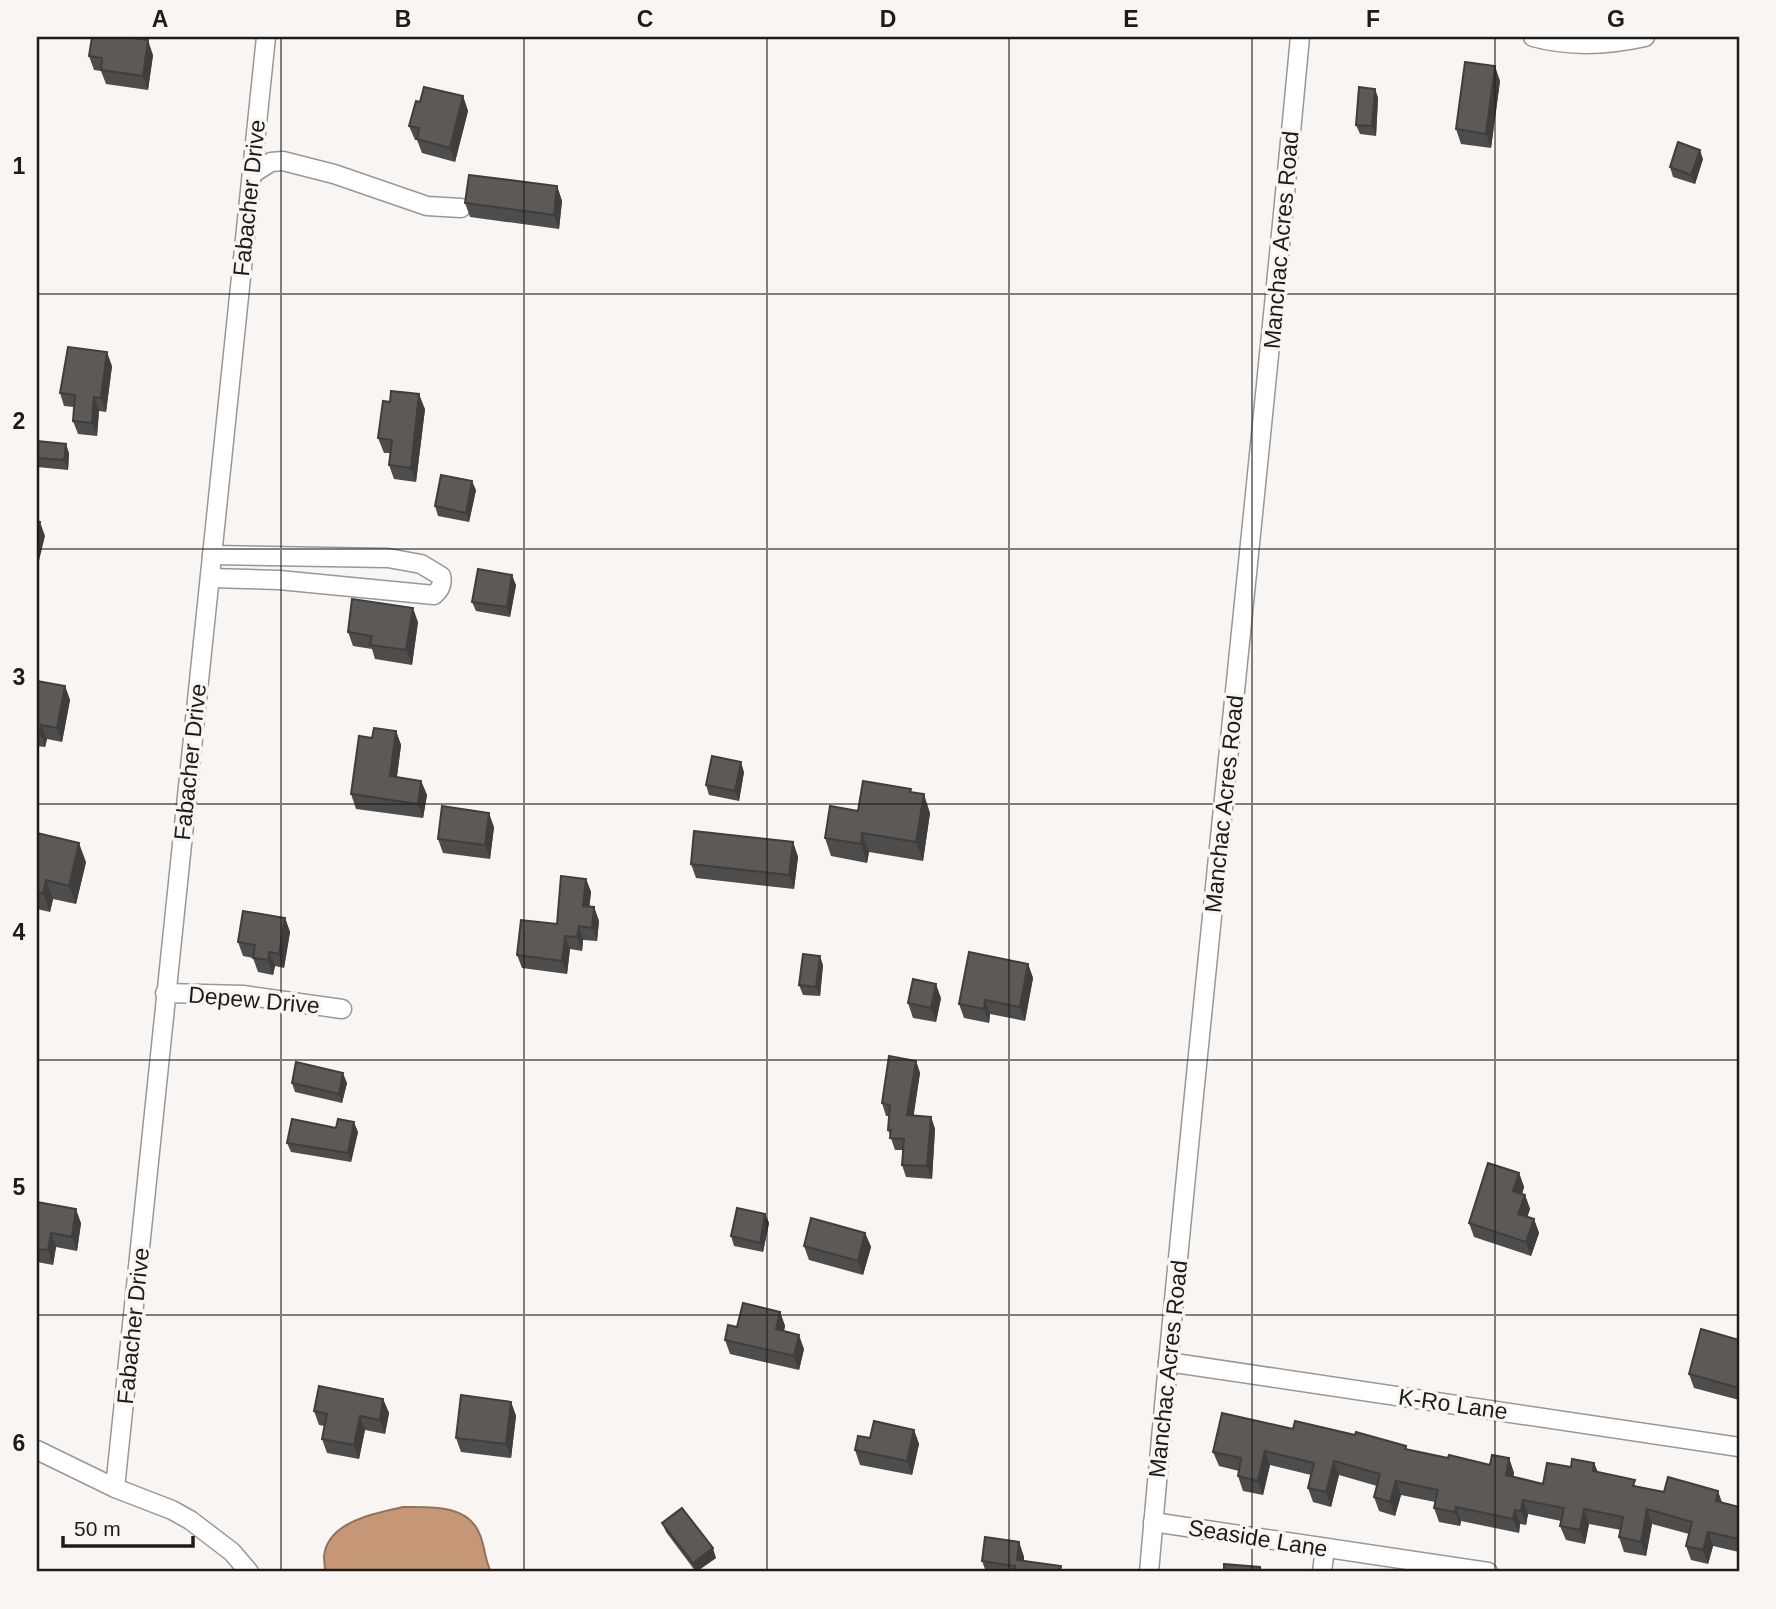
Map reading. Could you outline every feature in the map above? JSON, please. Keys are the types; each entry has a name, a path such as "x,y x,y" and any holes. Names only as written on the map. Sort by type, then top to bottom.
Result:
{"street":[{"name":"Fabacher Drive","path":"115,1488 266,37"},
{"name":"Manchac Acres Road","path":"1149,1572 1300,37"},
{"path":"1533,37 1596,44 1620,43 1645,37"},
{"path":"252,174 271,162 283,161 334,174 427,206 461,208"},
{"path":"210,578 279,580 434,595 443,582 441,576 421,564 388,558 212,555"},
{"name":"Depew Drive","path":"165,993 243,995 342,1009"},
{"name":"K-Ro Lane","path":"1168,1362 1739,1447"},
{"path":"37,1450 115,1488 172,1510 190,1520 214,1536 249,1572"},
{"name":"Seaside Lane","path":"1153,1522 1488,1572"},
{"path":"1322,1572 1325,1548"}],"shaded area":[{"path":"403,1507 447,1509 467,1518 475,1525 480,1535 491,1572 325,1572 324,1556 327,1544 334,1534 367,1516"}],"building":[{"path":"92,37 148,40 143,76 101,70 102,58 89,56"},
{"path":"1465,62 1495,66 1486,134 1456,129"},
{"path":"424,87 463,96 450,148 417,139 419,128 409,126 416,101 420,102"},
{"path":"1359,87 1375,89 1372,126 1356,125"},
{"path":"1678,142 1700,150 1691,175 1670,167"},
{"path":"469,175 557,186 554,215 465,203"},
{"path":"68,347 107,352 101,398 94,397 92,423 73,421 75,395 60,393"},
{"path":"391,391 419,394 411,468 389,465 392,440 378,438 383,401 390,402"},
{"path":"37,441 66,444 64,460 37,458"},
{"path":"441,475 472,481 466,513 435,506"},
{"path":"478,569 512,575 507,607 472,602"},
{"path":"352,599 413,608 406,650 370,645 372,636 348,632"},
{"path":"37,681 65,686 57,728 41,725 40,733 37,732"},
{"path":"374,728 396,731 390,776 421,781 418,804 351,794 359,736 372,738"},
{"path":"712,756 741,762 735,791 706,785"},
{"path":"863,781 911,789 910,792 924,794 916,842 862,833 861,844 825,838 830,806 858,811"},
{"path":"442,806 489,813 485,845 438,839"},
{"path":"694,831 793,842 789,875 691,864"},
{"path":"37,833 79,843 69,886 46,880 43,894 37,892"},
{"path":"561,876 586,879 583,906 594,907 592,928 579,926 577,937 565,936 562,961 517,955 521,920 557,924"},
{"path":"243,911 285,918 279,954 269,952 268,960 253,958 255,945 238,942"},
{"path":"969,952 1028,964 1020,1007 985,1000 984,1009 959,1004"},
{"path":"803,954 820,956 816,987 799,985"},
{"path":"913,979 936,984 931,1008 908,1003"},
{"path":"889,1056 916,1061 907,1115 931,1117 927,1166 902,1165 904,1139 890,1138 890,1105 882,1103"},
{"path":"296,1062 343,1073 339,1094 292,1083"},
{"path":"292,1119 336,1128 338,1119 354,1122 348,1153 287,1143"},
{"path":"1488,1163 1519,1173 1513,1191 1525,1195 1518,1214 1534,1219 1526,1242 1469,1223"},
{"path":"37,1202 76,1209 72,1237 51,1233 48,1250 37,1249"},
{"path":"737,1208 765,1214 760,1243 731,1236"},
{"path":"811,1218 865,1233 858,1261 804,1246"},
{"path":"743,1303 780,1312 776,1329 799,1335 794,1356 725,1340 728,1325 737,1327"},
{"path":"1701,1329 1739,1340 1739,1388 1689,1374"},
{"path":"319,1386 383,1399 380,1420 360,1416 354,1445 322,1439 327,1414 314,1411"},
{"path":"461,1395 511,1402 506,1444 456,1438"},
{"path":"1222,1413 1293,1429 1295,1421 1355,1435 1356,1432 1406,1446 1405,1449 1448,1458 1449,1455 1490,1465 1492,1455 1509,1458 1506,1475 1543,1484 1547,1463 1571,1467 1572,1459 1594,1463 1593,1471 1635,1480 1633,1486 1664,1492 1668,1477 1718,1491 1716,1501 1739,1507 1739,1539 1708,1532 1703,1550 1686,1546 1692,1522 1647,1509 1641,1542 1619,1537 1623,1517 1584,1509 1580,1530 1560,1526 1564,1508 1523,1500 1521,1511 1515,1510 1513,1519 1456,1507 1455,1512 1434,1508 1438,1490 1396,1481 1390,1502 1374,1497 1380,1474 1334,1461 1326,1492 1308,1488 1314,1463 1265,1451 1258,1481 1238,1476 1241,1458 1213,1452"},
{"path":"874,1421 914,1430 907,1461 855,1450 858,1436 870,1438"},
{"path":"682,1508 713,1548 693,1563 662,1523"},
{"path":"985,1537 1019,1542 1017,1560 1061,1566 1060,1572 1014,1572 1015,1566 982,1561"},
{"path":"1224,1564 1260,1567 1260,1572 1224,1572"}]}
